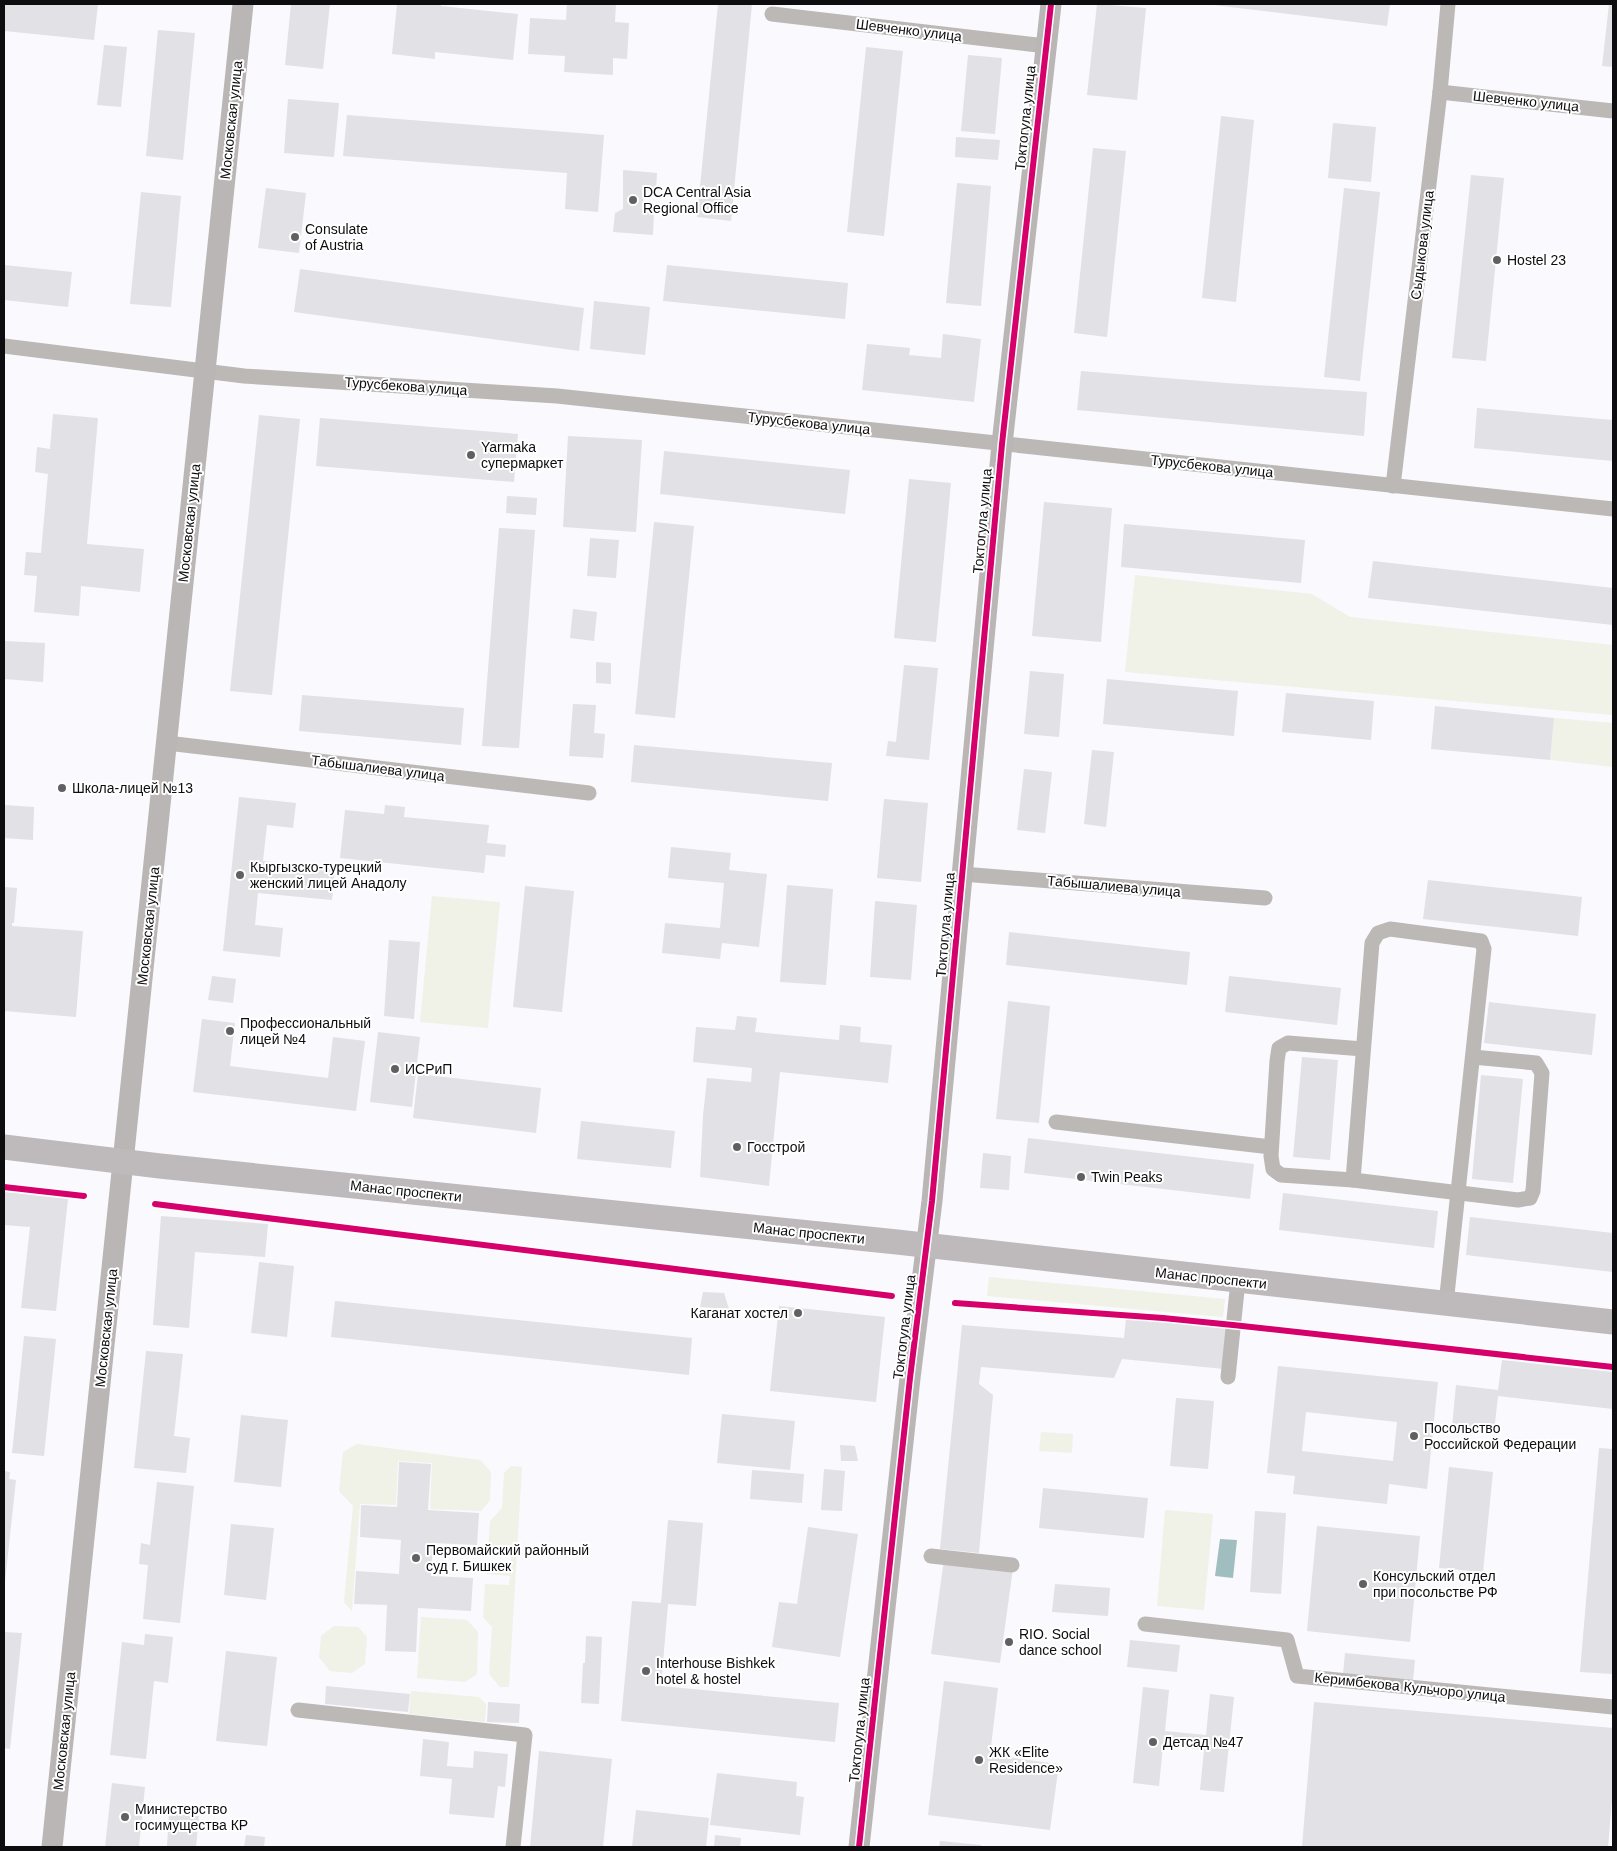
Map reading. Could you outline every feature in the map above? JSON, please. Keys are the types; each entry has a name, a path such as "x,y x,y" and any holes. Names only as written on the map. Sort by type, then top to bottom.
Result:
{"main road":[{"name":"Московская улица","path":"52,1847 243,4"},
{"name":"Токтогула улица","path":"859,1847 911,1368 927,1246 1002,444 1051,4"},
{"name":"Манас проспекти","path":"4,1148 927,1246 1613,1322"}],"street":[{"name":"Сыдыкова улица","path":"1393,486 1440,92 1448,4"},
{"name":"Шевченко улица","path":"772,14 1046,46"},
{"name":"Шевченко улица","path":"1440,92 1613,111"},
{"name":"Турусбекова улица","path":"4,346 244,376 557,396 1613,509"},
{"name":"Табышалиева улица","path":"167,743 589,793"},
{"name":"Табышалиева улица","path":"962,874 1265,898"},
{"path":"1353,1180 1372,944 1378,933 1390,930 1481,942 1484,949 1446,1304"},
{"path":"1363,1049 1288,1043 1279,1048 1271,1156 1273,1169 1281,1175 1353,1180 1518,1200 1530,1198 1533,1191 1542,1073 1536,1063 1473,1057"},
{"path":"1056,1122 1272,1147"},
{"path":"1228,1377 1238,1281"},
{"path":"931,1556 1012,1565"},
{"name":"Керимбекова Кульчоро улица","path":"1145,1624 1287,1640 1297,1676 1613,1707"},
{"path":"298,1710 524,1735 513,1847"}],"shaded area":[{"path":"1135,575 1312,594 1350,617 1613,645 1613,715 1125,672"},
{"path":"1554,718 1613,723 1613,767 1550,760"},
{"path":"432,896 500,902 488,1028 420,1022"},
{"path":"989,1277 1225,1299 1223,1317 987,1296"},
{"path":"1041,1432 1073,1434 1072,1453 1039,1451"},
{"path":"357,1444 480,1460 491,1472 490,1500 481,1511 430,1509 432,1463 398,1461 396,1505 360,1504 352,1611 344,1602 353,1506 339,1491 343,1452"},
{"path":"511,1466 522,1467 509,1687 500,1687 489,1674 492,1627 483,1617 485,1584 509,1585 510,1576 487,1574 487,1565 511,1566 511,1555 488,1553 490,1521 502,1508 504,1473"},
{"path":"1165,1510 1213,1514 1204,1610 1157,1606"},
{"path":"421,1617 467,1620 478,1632 477,1674 465,1682 417,1678"},
{"path":"334,1626 358,1627 367,1637 365,1664 352,1673 330,1671 319,1657 321,1636"},
{"path":"411,1691 479,1697 486,1704 485,1722 409,1714"}],"water":[{"path":"1220,1539 1237,1540 1233,1578 1215,1576"}],"building":[{"path":"4,4 98,4 94,40 4,31"},
{"path":"291,4 330,4 323,69 285,65"},
{"path":"397,4 441,4 441,6 518,14 513,60 435,52 435,59 392,54"},
{"path":"567,4 616,4 615,22 629,23 627,59 613,58 613,75 564,72 565,56 528,54 530,18 566,20"},
{"path":"718,4 752,4 731,221 697,217"},
{"path":"1097,4 1146,8 1137,100 1087,95"},
{"path":"1205,4 1390,4 1387,26"},
{"path":"1609,4 1613,4 1613,67 1602,66"},
{"path":"158,30 195,33 183,160 146,156"},
{"path":"104,45 127,47 121,107 97,105"},
{"path":"866,47 903,51 884,236 847,232"},
{"path":"968,55 1002,58 995,134 961,131"},
{"path":"288,99 339,103 334,157 284,153"},
{"path":"347,115 604,135 598,212 565,209 567,173 343,156"},
{"path":"1221,116 1254,120 1236,302 1202,298"},
{"path":"1333,123 1376,127 1371,182 1328,178"},
{"path":"956,137 1000,140 998,160 955,157"},
{"path":"1093,148 1126,151 1107,337 1074,333"},
{"name":"DCA Central Asia Regional Office","path":"623,170 657,173 656,190 644,191 643,212 654,212 653,235 613,232 615,213 623,209"},
{"path":"1471,175 1504,178 1486,361 1452,358"},
{"path":"957,183 991,186 981,306 946,303"},
{"path":"266,188 306,193 299,253 258,248"},
{"path":"1344,188 1380,192 1360,381 1324,377"},
{"path":"141,192 181,196 171,307 130,304"},
{"path":"4,265 72,272 68,307 4,300"},
{"path":"667,265 848,283 845,319 663,301"},
{"path":"300,269 584,308 579,351 294,312"},
{"path":"594,301 650,307 645,355 590,349"},
{"path":"943,334 981,339 974,402 862,390 867,344 910,348 909,355 941,358"},
{"path":"1081,371 1367,392 1364,436 1077,410"},
{"path":"1477,408 1613,420 1613,461 1474,448"},
{"path":"53,414 98,418 87,544 144,549 140,592 81,586 79,616 34,612 37,576 24,575 26,552 41,553 48,474 35,472 37,447 50,449"},
{"path":"259,415 300,419 272,695 230,691"},
{"path":"320,418 518,434 514,482 316,466"},
{"path":"568,436 642,440 636,532 563,527"},
{"path":"664,451 850,470 845,514 660,494"},
{"path":"909,479 951,483 936,642 894,638"},
{"path":"507,496 537,498 536,515 506,513"},
{"path":"1044,502 1112,508 1101,642 1032,636"},
{"path":"654,522 694,526 675,718 635,714"},
{"path":"1124,524 1305,540 1301,583 1121,567"},
{"path":"499,528 535,530 519,748 482,746"},
{"path":"590,538 619,540 616,578 587,576"},
{"path":"1373,561 1613,588 1613,625 1368,598"},
{"path":"573,609 597,612 594,641 570,638"},
{"path":"4,641 45,643 43,682 4,679"},
{"path":"596,662 611,663 611,684 596,683"},
{"path":"904,665 938,668 929,760 886,756 888,741 896,742"},
{"path":"1030,671 1064,674 1059,737 1024,734"},
{"path":"1107,679 1238,691 1234,736 1103,724"},
{"path":"1286,693 1374,701 1371,740 1282,732"},
{"path":"302,695 464,708 461,745 299,731"},
{"path":"573,704 596,705 594,733 605,734 603,758 569,756"},
{"path":"1435,706 1554,718 1550,760 1431,749"},
{"path":"634,745 832,763 828,801 631,782"},
{"path":"1092,750 1114,752 1106,827 1084,824"},
{"path":"1024,769 1052,772 1045,833 1017,830"},
{"name":"Кыргызско-турецкий женский лицей Анадолу","path":"239,797 296,803 293,828 267,825 263,861 335,869 332,900 258,893 255,925 283,928 280,957 223,951"},
{"path":"884,799 928,803 921,882 877,878"},
{"path":"4,805 34,807 33,840 4,838"},
{"path":"385,805 405,807 404,817 489,825 487,843 506,845 505,857 486,855 484,873 340,858 345,810 384,814"},
{"path":"671,847 731,853 729,870 767,874 759,947 722,943 720,959 662,953 665,923 720,928 724,883 668,878"},
{"path":"1428,880 1582,897 1578,936 1423,919"},
{"path":"787,885 833,889 826,985 780,982"},
{"path":"525,886 574,891 562,1012 513,1007"},
{"path":"4,887 17,888 14,923 12,923 12,926 83,931 76,1017 4,1011"},
{"path":"875,901 917,905 911,980 870,977"},
{"path":"1009,932 1190,952 1187,985 1006,965"},
{"path":"389,940 420,942 414,1019 384,1016"},
{"path":"212,976 236,979 233,1003 208,1000"},
{"path":"1229,976 1341,988 1337,1025 1225,1012"},
{"path":"1008,1001 1050,1006 1039,1123 996,1119"},
{"path":"1489,1002 1596,1014 1592,1055 1484,1043"},
{"path":"737,1016 757,1018 755,1032 839,1040 840,1025 861,1027 860,1042 892,1045 888,1083 780,1072 769,1186 700,1177 707,1078 751,1082 752,1068 693,1062 696,1027 735,1030"},
{"name":"Профессиональный лицей №4","path":"202,1019 235,1023 230,1066 328,1078 333,1037 365,1041 356,1111 193,1092"},
{"name":"ИСРиП","path":"378,1032 420,1037 412,1107 370,1102"},
{"path":"1302,1057 1338,1060 1330,1160 1293,1157"},
{"path":"418,1074 541,1088 536,1133 413,1118"},
{"path":"1481,1075 1523,1079 1513,1183 1472,1179"},
{"path":"581,1121 675,1131 671,1168 577,1159"},
{"path":"1028,1138 1254,1164 1250,1199 1024,1173"},
{"path":"983,1153 1011,1156 1009,1190 980,1188"},
{"path":"4,1192 68,1199 56,1311 21,1308 30,1227 4,1225"},
{"path":"1283,1193 1438,1211 1434,1248 1279,1230"},
{"path":"161,1216 268,1224 265,1257 195,1252 189,1328 153,1325"},
{"path":"1470,1217 1613,1233 1613,1272 1466,1255"},
{"path":"259,1262 294,1266 287,1337 251,1333"},
{"path":"703,1292 724,1293 729,1309 700,1307"},
{"path":"335,1301 692,1338 689,1375 331,1337"},
{"path":"779,1306 885,1317 876,1402 770,1391"},
{"path":"1126,1319 1228,1328 1224,1369 1122,1359 1114,1378 981,1367 979,1384 993,1395 979,1553 940,1549 962,1325 1124,1338"},
{"path":"24,1336 56,1339 44,1456 12,1453"},
{"path":"146,1351 183,1354 174,1436 190,1438 186,1473 134,1468"},
{"path":"1502,1360 1613,1372 1613,1409 1498,1396 1494,1432 1452,1427 1456,1385 1498,1390"},
{"name":"Посольство Российской Федерации","path":"1278,1366 1438,1382 1427,1489 1389,1484 1387,1504 1293,1494 1295,1476 1267,1473","holes":["1306,1412 1397,1422 1393,1461 1302,1451"]},
{"path":"1176,1398 1214,1401 1208,1469 1170,1466"},
{"path":"722,1414 795,1421 790,1470 717,1463"},
{"path":"241,1415 288,1420 281,1487 234,1482"},
{"path":"840,1445 855,1446 858,1461 841,1461"},
{"path":"1599,1448 1613,1449 1613,1674 1580,1672"},
{"name":"Первомайский районный суд г. Бишкек","path":"399,1462 431,1464 428,1510 479,1513 477,1545 433,1543 431,1576 473,1578 471,1611 418,1608 416,1652 385,1651 387,1605 354,1604 356,1571 399,1574 401,1540 360,1537 361,1505 397,1507"},
{"path":"1449,1467 1493,1472 1483,1572 1439,1568"},
{"path":"824,1469 845,1471 842,1511 821,1510"},
{"path":"752,1470 804,1474 802,1503 750,1499"},
{"path":"4,1471 10,1472 9,1479 16,1480 5,1582 4,1582"},
{"path":"157,1482 194,1486 180,1623 143,1619 148,1565 139,1564 141,1543 150,1545"},
{"path":"1043,1488 1148,1498 1144,1538 1039,1528"},
{"path":"1255,1511 1286,1513 1281,1594 1250,1592"},
{"path":"668,1520 703,1523 696,1606 668,1604 661,1686 839,1703 835,1742 621,1721 632,1601 661,1603"},
{"path":"231,1524 274,1528 266,1600 224,1595"},
{"name":"Консульский отдел при посольстве РФ","path":"1317,1526 1420,1536 1410,1642 1307,1631"},
{"path":"808,1527 858,1534 840,1657 772,1647 779,1602 797,1604"},
{"path":"944,1559 1013,1568 1000,1663 931,1654"},
{"path":"1055,1584 1110,1588 1108,1616 1052,1612"},
{"path":"4,1632 22,1633 10,1749 4,1748"},
{"path":"145,1634 173,1637 168,1683 154,1681 146,1759 110,1755 122,1642 144,1645"},
{"path":"586,1636 602,1637 599,1704 581,1703"},
{"path":"1130,1640 1180,1645 1177,1672 1127,1667"},
{"path":"226,1651 277,1657 267,1746 216,1741"},
{"path":"1345,1653 1415,1660 1413,1681 1343,1674"},
{"name":"ЖК «Elite Residence»","path":"944,1681 998,1688 990,1755 1059,1764 1050,1830 928,1815"},
{"path":"326,1686 410,1694 408,1712 325,1704"},
{"path":"1143,1687 1169,1690 1165,1731 1206,1735 1210,1694 1234,1697 1224,1792 1200,1790 1204,1750 1163,1746 1159,1786 1133,1783"},
{"path":"488,1702 520,1704 519,1723 487,1722"},
{"path":"1314,1702 1613,1728 1613,1788 1608,1847 1302,1847"},
{"path":"423,1739 449,1742 447,1766 473,1768 474,1751 508,1754 505,1787 498,1786 494,1818 449,1814 452,1779 420,1776"},
{"path":"539,1751 612,1759 603,1847 530,1847"},
{"path":"717,1773 797,1782 796,1796 804,1797 800,1835 710,1825"},
{"name":"Министерство госимущества КР","path":"112,1783 145,1787 139,1847 105,1847"},
{"path":"636,1810 709,1818 706,1847 632,1847"},
{"path":"169,1814 199,1816 196,1847 167,1846"},
{"path":"246,1835 265,1837 264,1847 244,1847"},
{"path":"715,1835 741,1838 740,1847 714,1847"},
{"path":"940,1841 981,1845 981,1847 939,1847"}],"cycle path":[{"path":"859,1847 910,1378 932,1201 1002,444 1051,4"},
{"path":"4,1187 84,1196"},
{"path":"155,1204 892,1296"},
{"path":"955,1303 1163,1318 1613,1367"}],"place":[{"name":"DCA Central Asia Regional Office","path":"633,200"},
{"name":"Consulate of Austria","path":"295,237"},
{"name":"Hostel 23","path":"1497,260"},
{"name":"Yarmaka супермаркет","path":"471,455"},
{"name":"Школа-лицей №13","path":"62,788"},
{"name":"Кыргызско-турецкий женский лицей Анадолу","path":"240,875"},
{"name":"Профессиональный лицей №4","path":"230,1031"},
{"name":"ИСРиП","path":"395,1069"},
{"name":"Госстрой","path":"737,1147"},
{"name":"Twin Peaks","path":"1081,1177"},
{"name":"Каганат хостел","path":"798,1313"},
{"name":"Посольство Российской Федерации","path":"1414,1436"},
{"name":"Первомайский районный суд г. Бишкек","path":"416,1558"},
{"name":"Консульский отдел при посольстве РФ","path":"1363,1584"},
{"name":"RIO. Social dance school","path":"1009,1642"},
{"name":"Interhouse Bishkek hotel & hostel","path":"646,1671"},
{"name":"Детсад №47","path":"1153,1742"},
{"name":"ЖК «Elite Residence»","path":"979,1760"},
{"name":"Министерство госимущества КР","path":"125,1817"}]}
